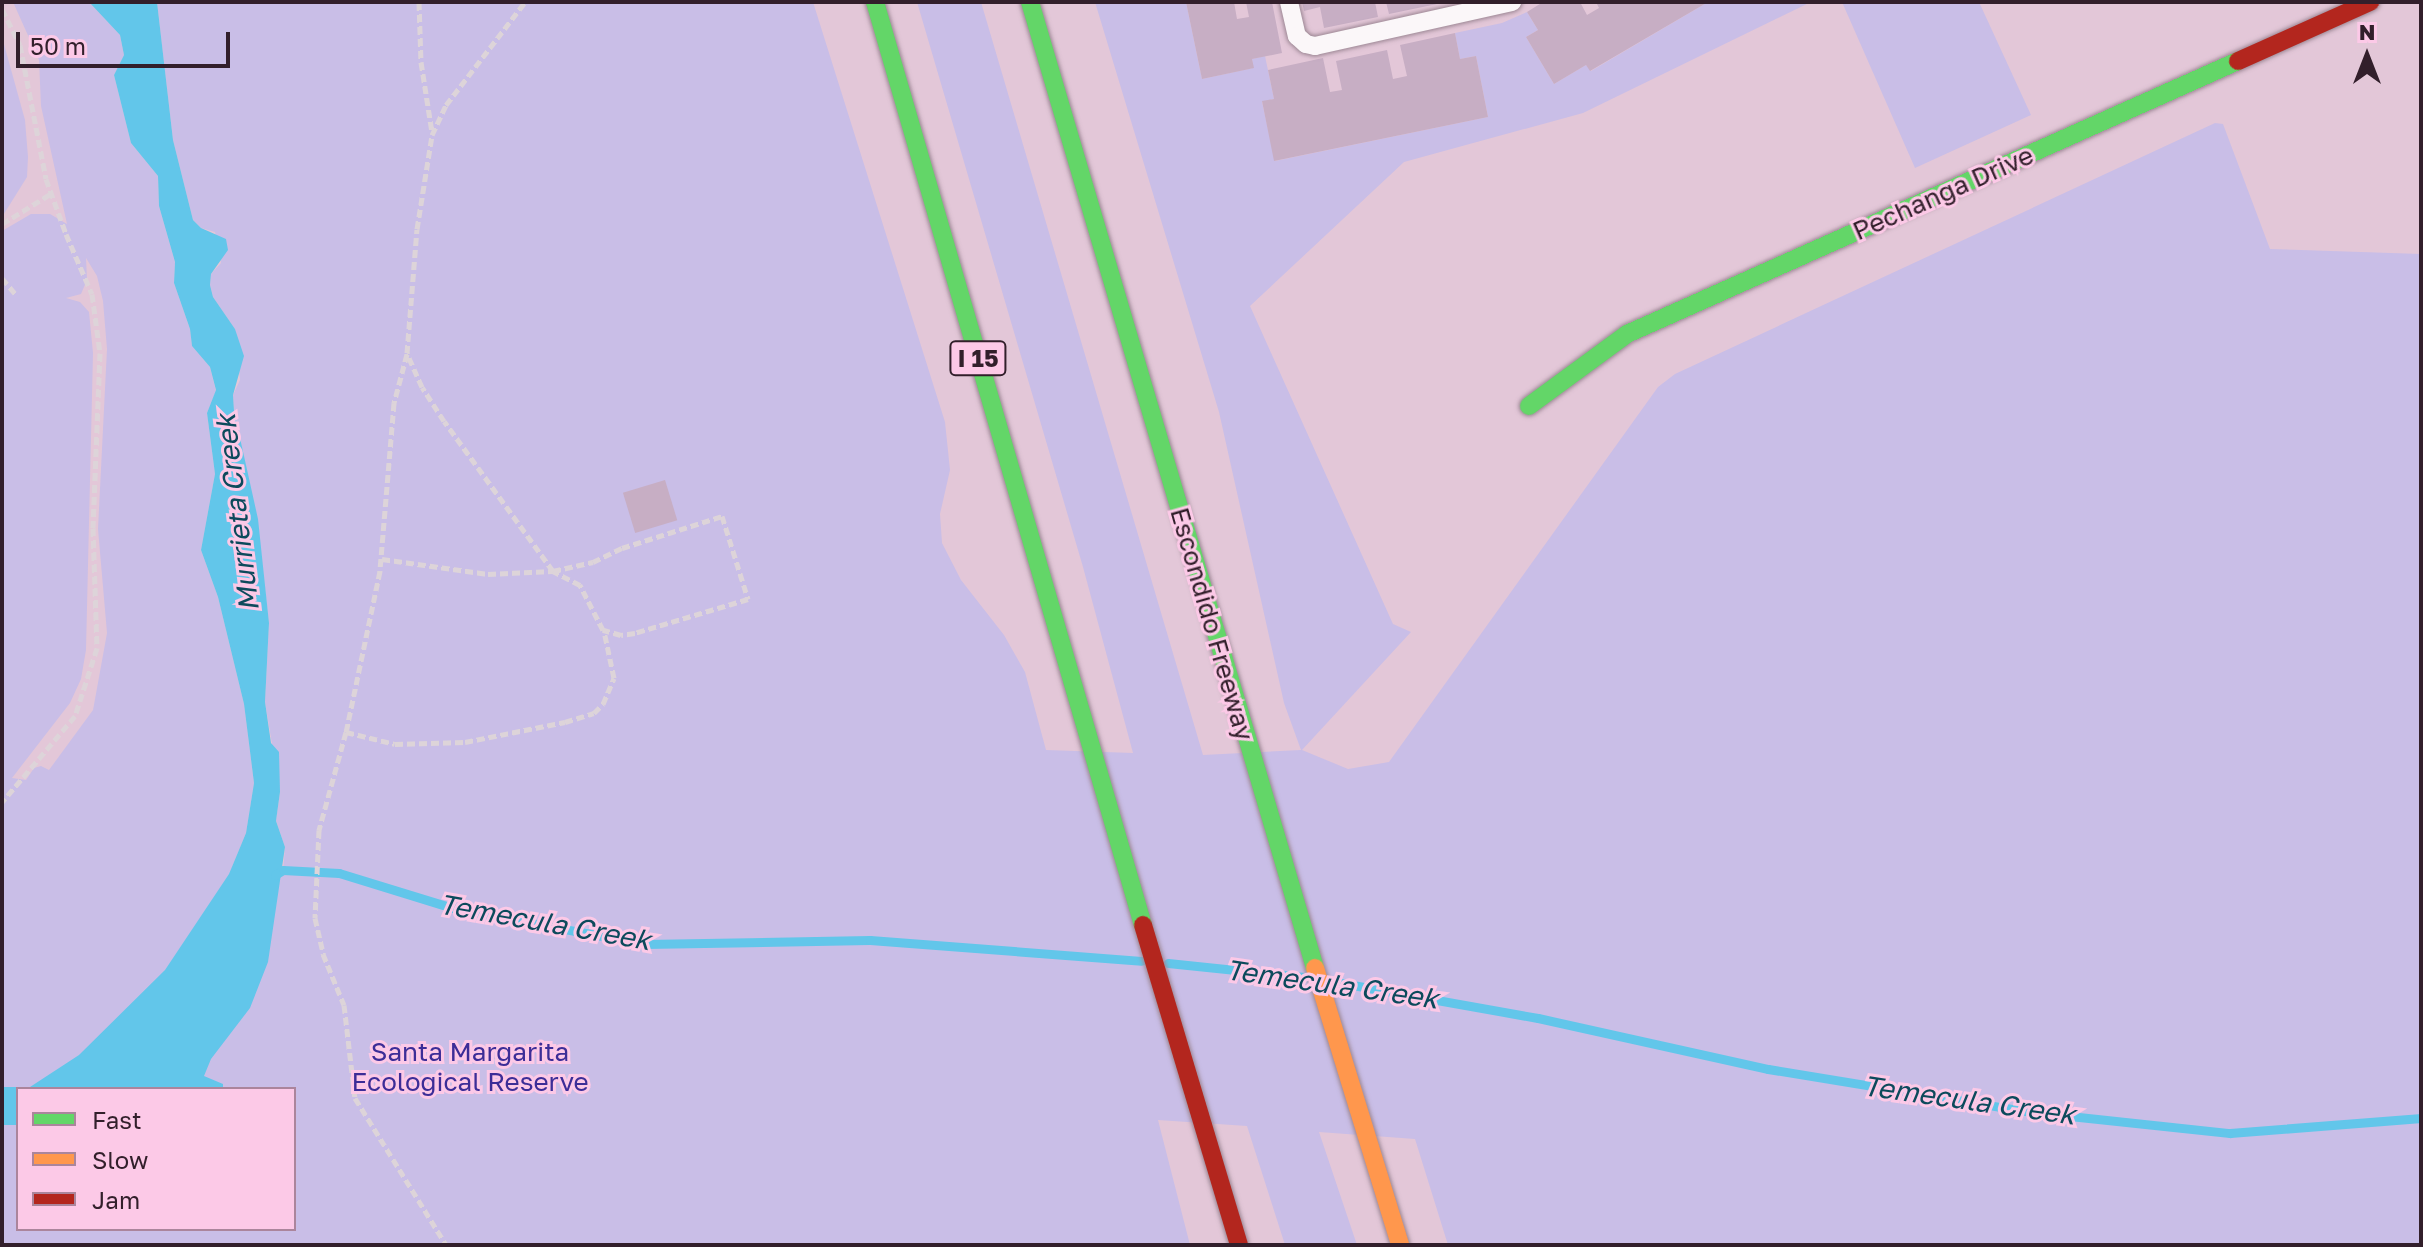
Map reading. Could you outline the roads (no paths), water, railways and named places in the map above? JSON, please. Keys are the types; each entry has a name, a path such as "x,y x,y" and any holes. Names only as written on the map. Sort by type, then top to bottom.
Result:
{"main road":[{"path":"867,2 897,76"},
{"name":"I 15","path":"875,2 1080,715 1239,1245"},
{"name":"Escondido Freeway","path":"1030,2 1247,745 1400,1245"},
{"name":"Pechanga Drive","path":"1529,406 1627,334 2370,2"}],"lane":[{"path":"1289,2 1297,36 1306,44 1315,46 1512,2"}],"water":[{"name":"Murrieta Creek","path":"89,2 157,2 173,140 193,220 201,228 226,239 228,250 211,274 210,285 213,297 235,329 244,356 233,395 234,411 258,519 269,623 265,702 271,743 279,752 280,792 276,821 285,847 268,962 250,1008 211,1059 204,1076 223,1084 223,1087 30,1087 79,1055 165,970 229,874 246,833 254,783 244,704 218,597 201,550 215,474 207,413 216,390 210,367 192,346 190,329 174,283 175,262 159,206 158,176 131,143 114,75 124,55 120,35"},
{"path":"2,1087 16,1087 16,1125 2,1125"}],"waterway":[{"name":"Temecula Creek","path":"275,875 283,870 339,873 456,909 645,944 870,940 1141,961"},
{"name":"Temecula Creek","path":"1168,963 1304,977"},
{"name":"Temecula Creek","path":"1330,981 1538,1018 1768,1069 2032,1112 2230,1133 2421,1118"}],"park label":[{"name":"Santa Margarita Ecological Reserve","path":"470,1067"}]}
